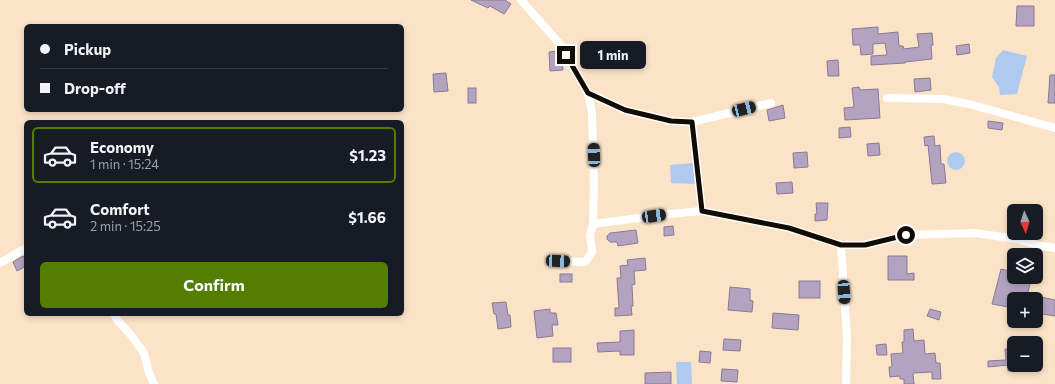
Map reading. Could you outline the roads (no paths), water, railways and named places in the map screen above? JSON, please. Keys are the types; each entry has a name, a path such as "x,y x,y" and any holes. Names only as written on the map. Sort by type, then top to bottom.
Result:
{"street":[{"path":"521,0 559,43 588,93 592,113 594,184 593,224 590,236 592,252 585,262 558,261"},
{"path":"588,93 625,110 671,121 692,122 771,103"},
{"path":"887,98 943,98 1055,128"},
{"path":"692,122 702,211"},
{"path":"593,224 702,211 789,228 841,245 865,245 906,235 975,233 1016,239 1055,248"},
{"path":"841,245 847,338 846,384"},
{"path":"0,263 24,249"},
{"path":"115,316 144,353 149,373 154,384"}],"water":[{"path":"1003,50 1027,56 1017,94 1000,95 999,87 992,77 996,58"},
{"path":"956,152 962,155 965,161 962,167 956,170 950,167 947,161 950,155"},
{"path":"694,163 695,184 671,183 670,165"},
{"path":"676,362 691,362 692,384 677,384"}]}
